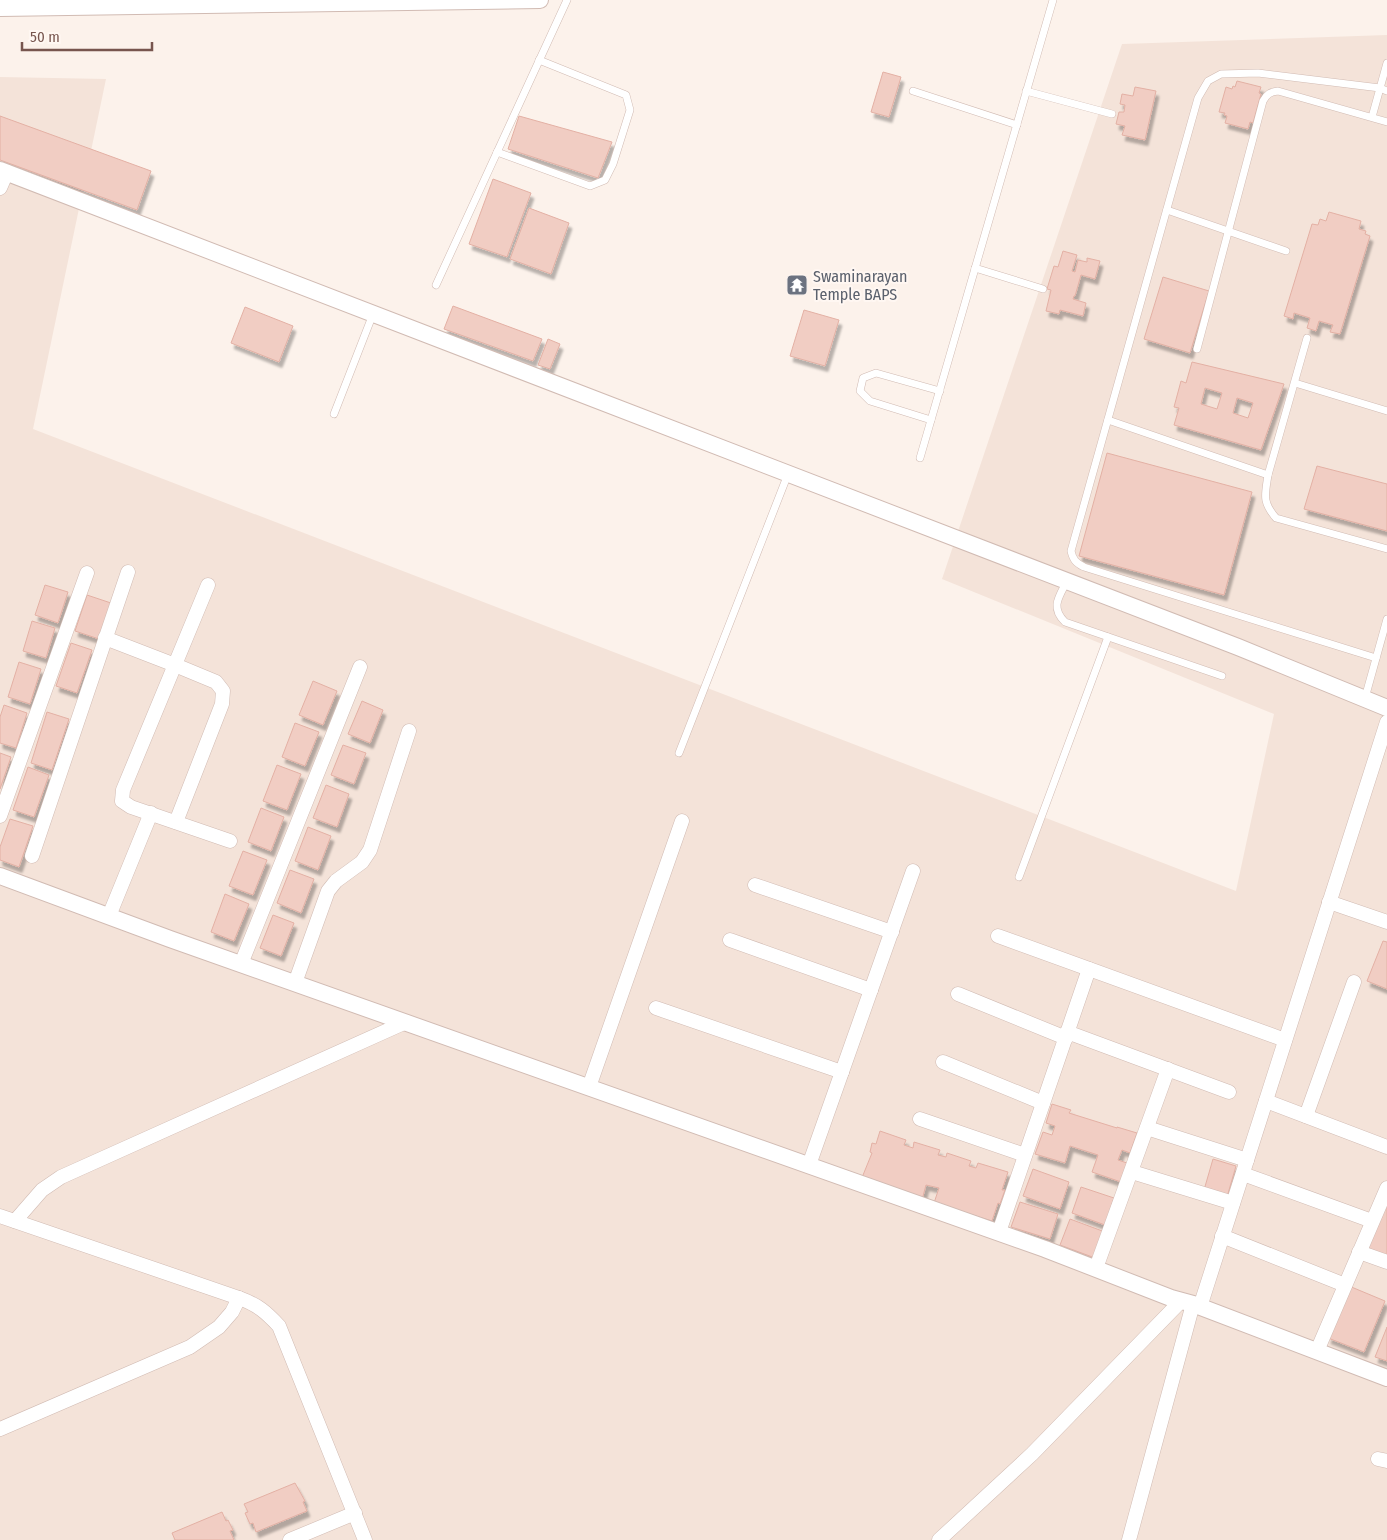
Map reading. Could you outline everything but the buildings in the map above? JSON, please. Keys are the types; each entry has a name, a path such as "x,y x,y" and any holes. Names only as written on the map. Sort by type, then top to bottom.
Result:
{"street":[{"path":"0,8 540,0"},
{"path":"0,188 3,171 1067,580 1387,708"},
{"path":"0,816 87,572"},
{"path":"32,856 128,572"},
{"path":"208,585 123,790 122,800 131,807 230,842"},
{"path":"106,638 216,682 223,691 222,704 176,822"},
{"path":"241,964 360,667"},
{"path":"1129,1540 1191,1304 1222,1236 1233,1204 1387,722"},
{"path":"295,983 328,891 336,880 362,862 370,850 409,732"},
{"path":"109,916 151,813"},
{"path":"590,1087 682,821"},
{"path":"808,1165 913,871"},
{"path":"0,876 241,964 999,1232 1387,1378"},
{"path":"755,885 892,932"},
{"path":"1329,902 1387,922"},
{"path":"998,936 1285,1040"},
{"path":"730,940 871,990"},
{"path":"999,1232 1090,969"},
{"path":"1306,1116 1354,982"},
{"path":"958,994 1229,1092"},
{"path":"656,1008 842,1072"},
{"path":"15,1221 42,1190 61,1177 406,1022"},
{"path":"943,1062 1043,1103"},
{"path":"1096,1268 1168,1070"},
{"path":"1266,1101 1387,1147"},
{"path":"920,1119 1025,1155"},
{"path":"1147,1128 1372,1221"},
{"path":"1132,1172 1233,1204"},
{"path":"1317,1351 1387,1188"},
{"path":"0,1216 239,1298 266,1311 279,1326 365,1540"},
{"path":"1222,1236 1345,1285"},
{"path":"1359,1252 1387,1262"},
{"path":"0,1428 190,1347 219,1327 232,1312 239,1298"},
{"path":"939,1540 1191,1304"},
{"path":"290,1540 355,1513"}],"lane":[{"path":"436,285 567,0"},
{"path":"920,458 1053,0"},
{"path":"497,152 590,186 605,180 613,164 630,110 626,95 539,60"},
{"path":"1372,117 1383,90 1387,63"},
{"path":"1376,658 1077,563 1072,559 1071,551 1198,98 1208,81 1221,74 1258,73 1383,90"},
{"path":"912,91 1016,125"},
{"path":"1026,91 1112,114"},
{"path":"1197,349 1262,101 1266,95 1278,91 1387,122"},
{"path":"1167,210 1286,250"},
{"path":"975,268 1044,289"},
{"path":"334,414 373,314"},
{"path":"1308,338 1268,475 1265,498 1269,509 1276,518 1387,549"},
{"path":"931,420 870,401 860,391 863,378 876,373 940,391"},
{"path":"1295,383 1387,411"},
{"path":"1108,420 1268,475"},
{"path":"678,753 788,473"},
{"path":"1067,580 1056,606 1058,615 1065,622 1222,676"},
{"path":"1365,699 1387,619"},
{"path":"1018,877 1108,637"}],"shaded area":[{"path":"1387,35 1387,1540 0,1540 0,77 106,79 33,429 1236,891 1274,714 942,579 1122,44"}],"place":[{"name":"Swaminarayan Temple BAPS","path":"797,285"}]}
